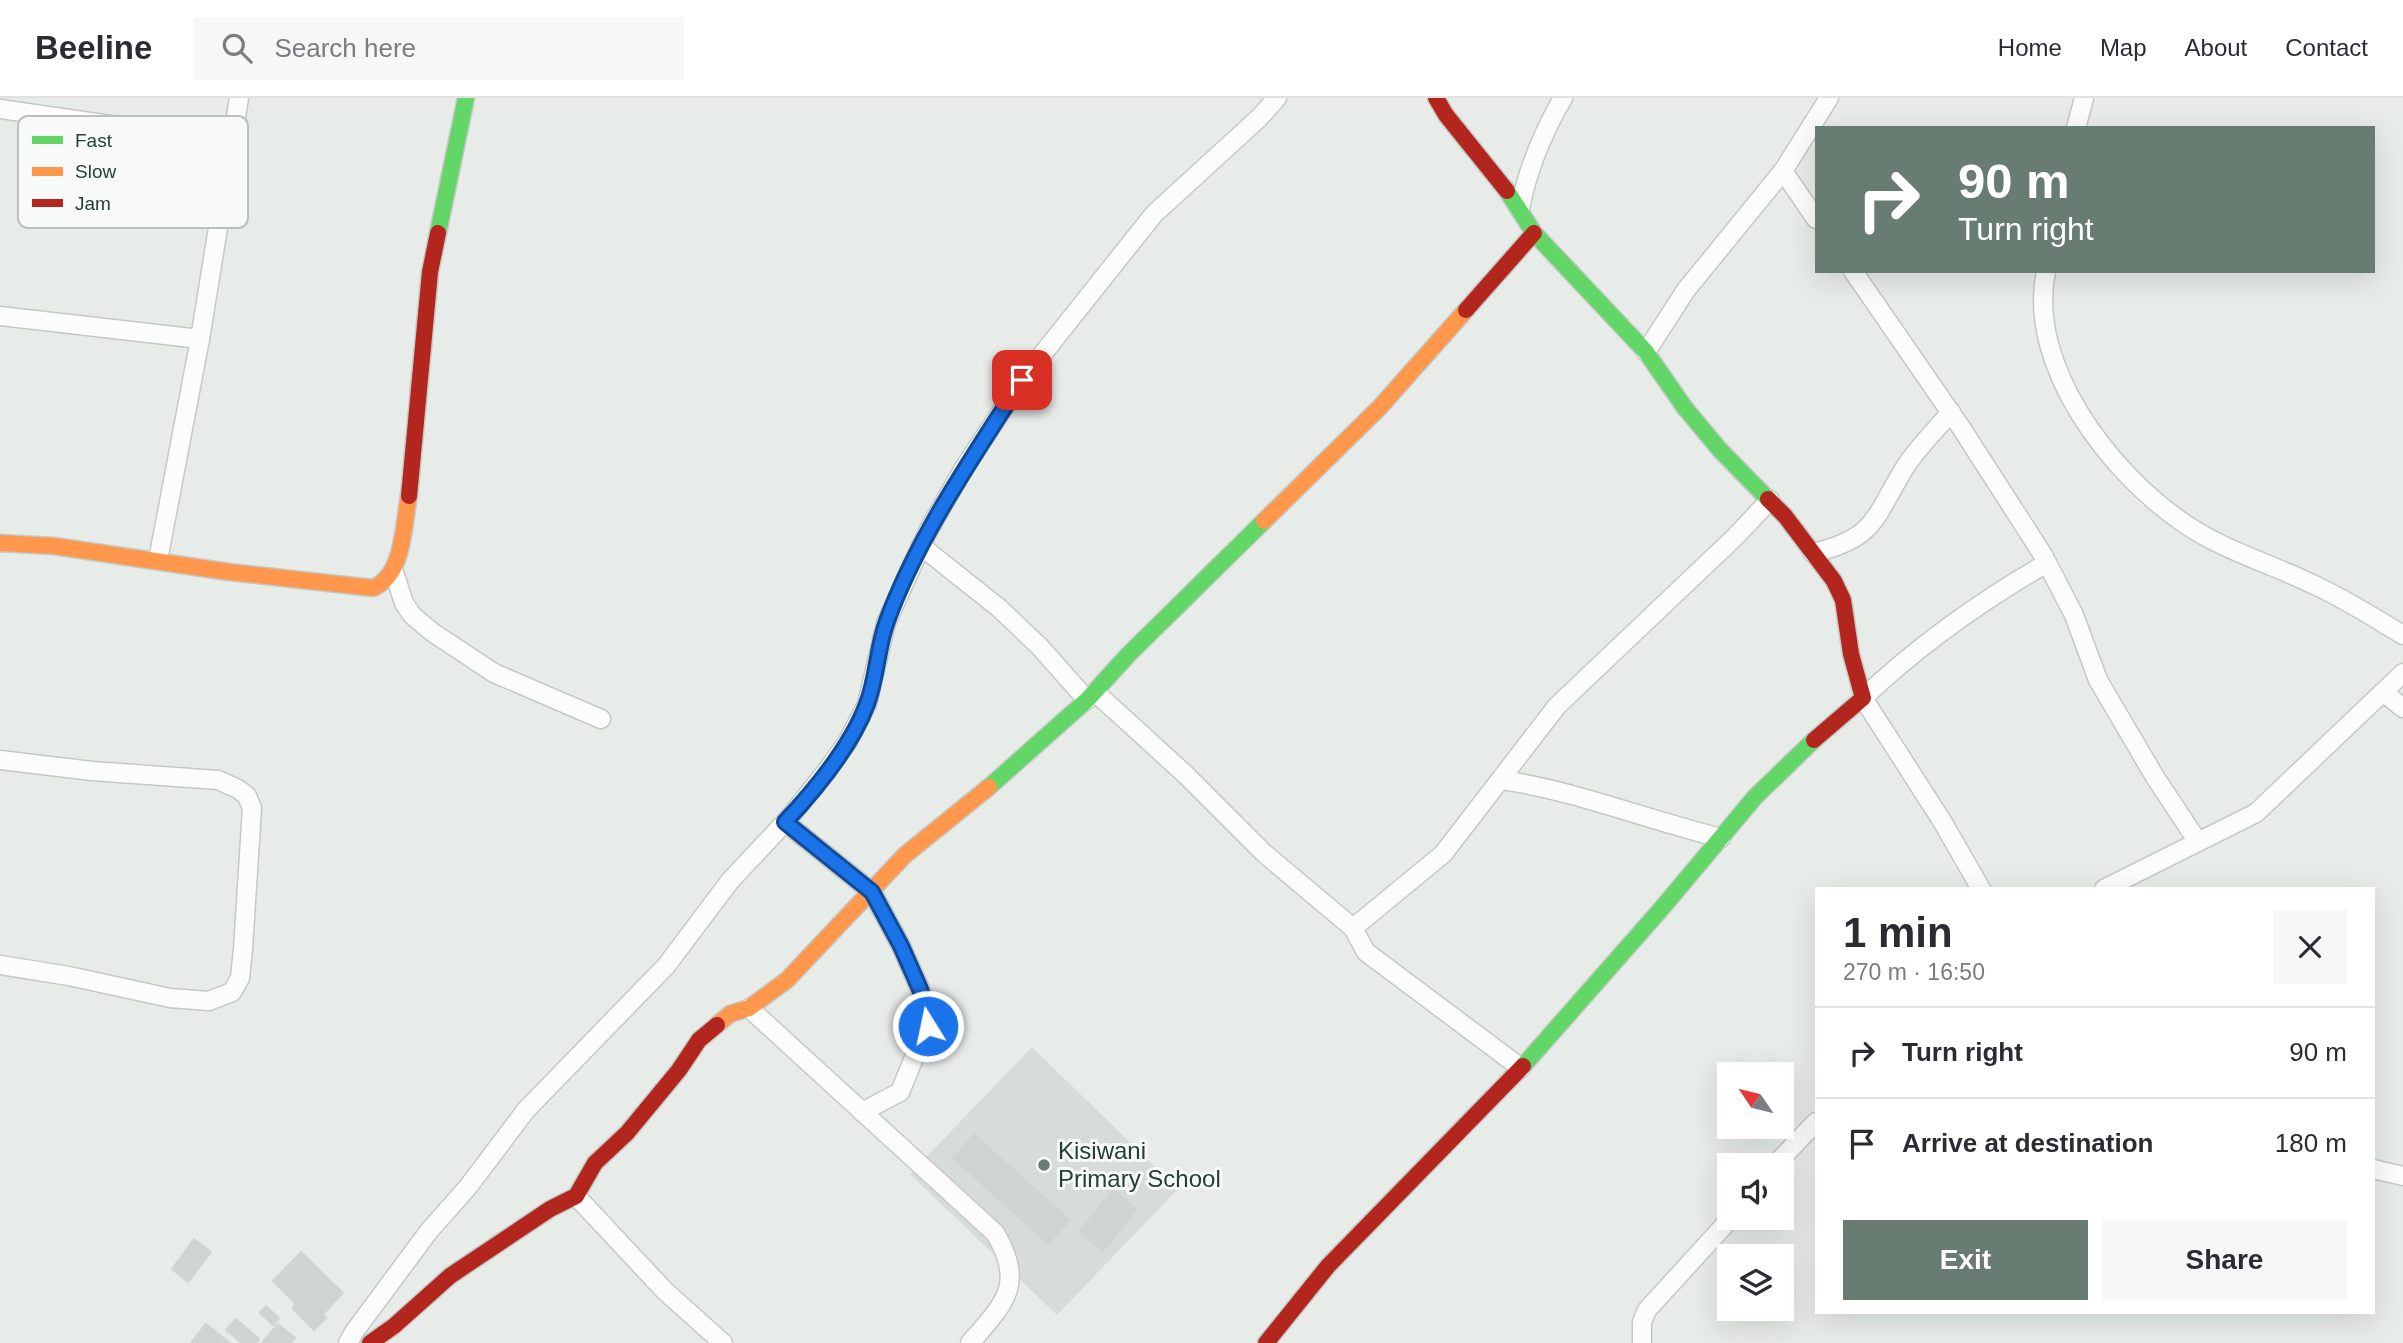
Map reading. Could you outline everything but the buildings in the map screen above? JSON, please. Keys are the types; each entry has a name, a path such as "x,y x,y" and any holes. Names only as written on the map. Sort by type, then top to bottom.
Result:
{"street":[{"path":"236,116 239,98"},
{"path":"0,543 54,546 229,572 373,587 385,583 394,572 413,478 430,272 466,98"},
{"path":"348,1343 429,1231 468,1187 526,1110 666,966 730,881 785,822 848,741 867,704 886,623 921,546 964,468 1022,380 1154,214 1278,98"},
{"path":"1436,98 1446,115 1520,208 1534,233 1646,352 1685,408 1720,450 1770,500 1834,581 1843,600 1851,654 1863,698 1942,821 1980,887"},
{"path":"1520,208 1528,172 1543,132 1563,98"},
{"path":"1646,352 1686,290 1783,171 1829,98"},
{"path":"2077,126 2084,98"},
{"path":"0,109 48,116"},
{"path":"1783,171 1815,218"},
{"path":"158,560 200,339 218,228"},
{"path":"370,1343 394,1326 450,1276 550,1209 576,1196 595,1163 627,1133 679,1070 699,1040 730,1014 749,1008 787,980 905,855 1004,775 1091,696 1128,655 1380,407 1534,233"},
{"path":"1854,273 1951,412 2048,563 2074,615 2098,680 2155,777 2198,842"},
{"path":"2046,273 2041,296 2045,324 2056,362 2071,399 2085,423 2118,463 2185,525 2314,584 2403,635"},
{"path":"0,316 200,339"},
{"path":"1813,553 1838,547 1867,531 1882,511 1907,464 1951,412"},
{"path":"1353,928 1443,854 1557,706 1735,537 1770,500"},
{"path":"921,546 999,608 1091,696 1186,775 1265,854 1353,928 1366,952 1521,1068"},
{"path":"1266,1343 1328,1266 1521,1068 1755,797 1889,674 1967,612 2048,563"},
{"path":"394,572 404,603 412,615 432,632 495,673 601,719"},
{"path":"2108,887 2256,813 2403,673"},
{"path":"2383,692 2403,708"},
{"path":"0,760 92,771 218,780 247,796 252,807 240,978 232,992 209,1001 170,998 69,976 0,965"},
{"path":"1502,780 1544,786 1660,823 1721,838"},
{"path":"785,822 872,892 901,946 927,1010 928,1026 900,1092 892,1099 862,1112"},
{"path":"749,1008 995,1233 1007,1254 1012,1280 998,1311 970,1343"},
{"path":"1786,1153 1815,1123"},
{"path":"2375,1169 2403,1176"},
{"path":"576,1196 665,1291 723,1343"},
{"path":"1642,1343 1642,1322 1647,1310 1720,1230"}],"shaded area":[{"path":"1032,1047 1178,1189 1057,1315 910,1174"}],"traffic: fast":[{"path":"438,233 466,98"},
{"path":"1507,191 1534,233 1646,352 1685,408 1720,450 1768,499"},
{"path":"989,787 1087,700 1128,655 1264,521"},
{"path":"1523,1066 1755,797 1814,740"}],"traffic: slow":[{"path":"1264,521 1380,407 1466,310"},
{"path":"0,543 54,546 229,572 373,588 383,582 396,561 409,496"},
{"path":"717,1025 730,1014 749,1008 787,980 905,855 989,787"}],"traffic: jam":[{"path":"1436,98 1446,115 1507,191"},
{"path":"409,496 430,272 438,233"},
{"path":"1466,310 1534,233"},
{"path":"1768,499 1785,516 1834,581 1843,600 1851,654 1863,698 1814,740"},
{"path":"370,1343 394,1326 450,1276 550,1209 576,1196 595,1163 627,1133 679,1070 699,1040 717,1025"},
{"path":"1266,1343 1328,1266 1523,1066"}],"place":[{"name":"Kisiwani Primary School","path":"1044,1165"}],"route":[{"path":"928,1026 927,1010 920,989 872,892 785,822 848,741 867,704 886,623 928,531 964,468 1022,380"}]}
